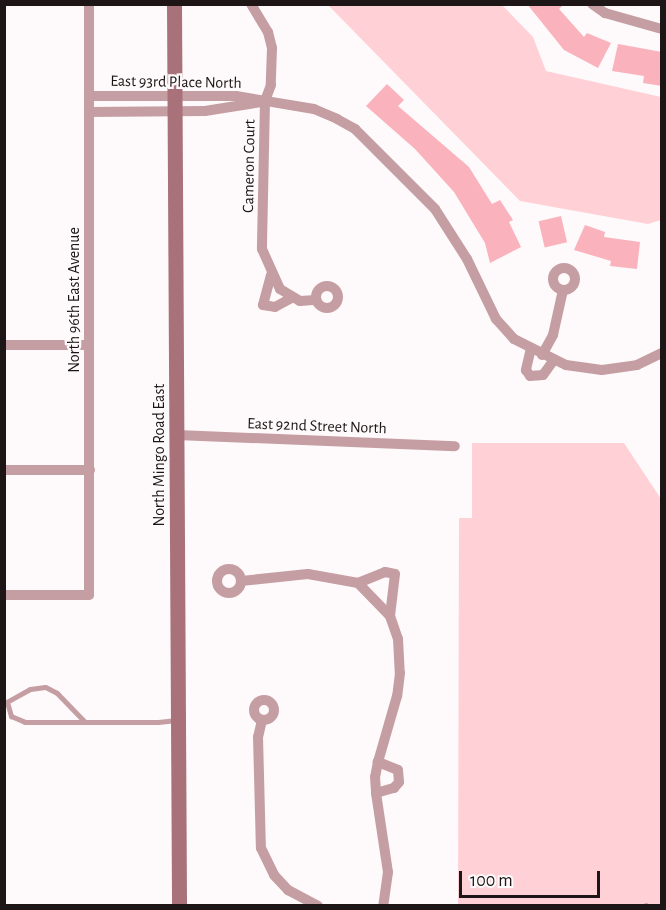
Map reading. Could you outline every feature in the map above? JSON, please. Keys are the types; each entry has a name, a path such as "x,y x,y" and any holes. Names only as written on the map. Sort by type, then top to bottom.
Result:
{"street":[{"name":"North 96th East Avenue","path":"4,595 89,595 89,4"},
{"name":"North Mingo Road East","path":"174,4 179,906"},
{"name":"Cameron Court","path":"251,4 268,32 272,48 271,85 265,101 262,249 271,275 280,289 291,298"},
{"path":"592,4 605,13 662,29"},
{"name":"East 93rd Place North","path":"89,96 213,94 265,101"},
{"name":"East 93rd Place North","path":"89,112 174,112 244,107 265,101"},
{"path":"265,101 314,109 355,129 435,209 467,259 496,319 514,339 554,360 602,370 637,365 662,353"},
{"path":"271,275 263,305 275,308 291,298 316,300"},
{"path":"542,355 553,335 563,290"},
{"path":"4,345 89,345"},
{"path":"531,348 526,370 530,376 543,375 554,360"},
{"name":"East 92nd Street North","path":"177,435 455,446"},
{"path":"4,470 90,470"},
{"path":"241,581 308,574 358,583 385,572 395,574 390,616"},
{"path":"358,583 390,616 398,639 400,673 392,716 378,762 376,793 388,872 383,906"},
{"path":"262,720 258,737 261,848 274,875 288,890 318,906"},
{"path":"376,793 394,788 400,778 395,767 378,762"}],"lane":[{"path":"84,722 63,698 45,687 30,689 7,702 7,709 16,720 84,722 178,720"}],"shaded area":[{"path":"328,5 502,5 533,37 546,71 661,97 661,220 648,224 520,201"},
{"path":"472,443 624,443 661,499 661,905 458,906 459,518 472,518"}],"building":[{"path":"527,4 564,4 559,9 584,37 587,33 611,43 598,68 564,50"},
{"path":"618,44 662,52 662,86 643,83 644,76 612,71"},
{"path":"387,84 404,100 398,106 469,167 492,204 500,200 513,220 509,222 521,247 490,263 485,243 454,192 415,149 366,106"},
{"path":"561,216 567,242 545,247 539,221"},
{"path":"585,225 605,232 604,237 640,242 637,269 610,266 611,261 574,250"}]}
